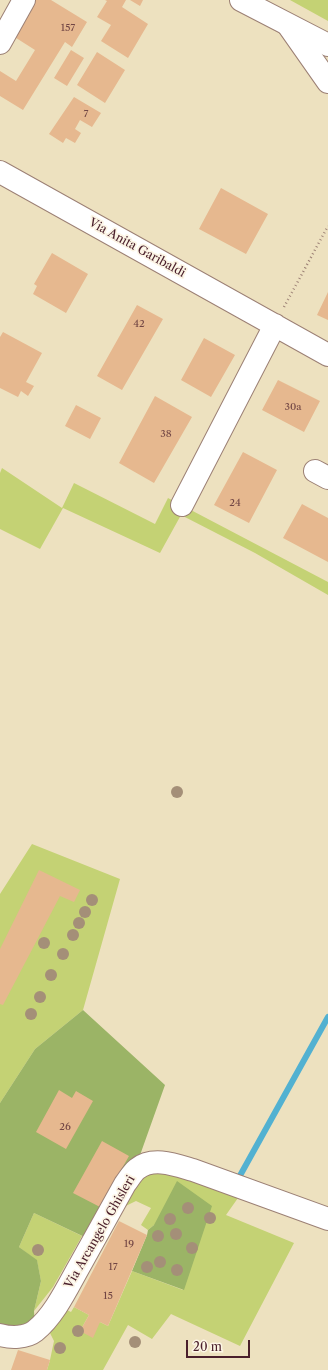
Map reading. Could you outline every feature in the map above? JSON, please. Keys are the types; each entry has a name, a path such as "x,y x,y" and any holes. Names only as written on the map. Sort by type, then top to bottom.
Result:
{"street":[{"path":"0,43 24,0"},
{"path":"241,0 328,45"},
{"path":"288,25 328,82"},
{"name":"Via Anita Garibaldi","path":"0,172 328,355"},
{"path":"182,505 274,325"},
{"name":"Via Arcangelo Ghisleri","path":"0,1335 15,1337 29,1334 35,1331 48,1317 62,1297 125,1184 138,1168 148,1163 159,1162 193,1170 328,1219"}],"path":[{"path":"274,325 328,226"}],"green space":[{"path":"290,0 328,0 328,21"},
{"path":"2,468 62,508 74,483 155,524 168,498 328,582 328,595 255,553 181,515 160,553 63,508 40,549 0,529 0,473"},
{"path":"32,844 120,879 83,1010 35,1049 0,1103 0,894"},
{"path":"83,1010 165,1085 134,1172 93,1241 34,1213 19,1247 37,1260 41,1281 34,1311 35,1331 0,1335 0,1103 35,1049"},
{"path":"138,1168 245,1188 226,1215 294,1243 240,1346 171,1314 152,1339 128,1325 103,1370 47,1370 54,1341 47,1327 63,1308 71,1312 74,1307 89,1315 80,1331 100,1322 108,1326 132,1271 183,1290 154,1225 148,1230 141,1225 151,1208 136,1201 107,1215"},
{"path":"177,1181 212,1206 184,1290 132,1271 148,1230 154,1225"},
{"path":"34,1213 82,1236 53,1287 34,1311 41,1281 37,1261 19,1247"}],"building":[{"path":"35,0 51,0 87,22 72,47 65,42 23,110 0,96 0,71 16,81 35,50 13,36"},
{"path":"105,0 126,0 122,7 148,24 128,58 101,41 111,25 97,17 107,1"},
{"path":"130,0 143,0 140,6"},
{"path":"71,50 84,58 67,86 54,78"},
{"path":"97,52 125,70 105,103 77,85"},
{"path":"74,97 101,113 92,127 80,120 75,129 81,133 75,143 66,138 63,143 49,134"},
{"path":"221,188 268,214 246,254 199,229"},
{"path":"52,253 88,274 66,313 33,294 37,286 34,284"},
{"path":"328,292 328,320 317,315"},
{"path":"137,305 163,319 122,390 97,376"},
{"path":"3,332 42,353 26,382 34,386 28,396 21,391 18,397 0,388 0,337"},
{"path":"204,338 235,355 211,397 181,380"},
{"path":"278,380 320,401 304,432 262,410"},
{"path":"155,396 192,417 154,483 119,463"},
{"path":"76,405 101,418 90,439 65,426"},
{"path":"243,452 277,470 249,523 214,505"},
{"path":"302,504 328,518 328,562 283,538"},
{"path":"39,870 80,890 74,902 60,896 3,1005 0,1004 0,949"},
{"path":"59,1090 72,1098 76,1091 93,1101 66,1149 36,1132"},
{"path":"102,1141 129,1156 100,1207 73,1193"},
{"path":"119,1221 147,1235 108,1326 100,1322 93,1338 80,1331 89,1315 74,1307"},
{"path":"18,1350 50,1360 47,1370 11,1370"}],"waterway":[{"path":"237,1181 328,1017"}]}
